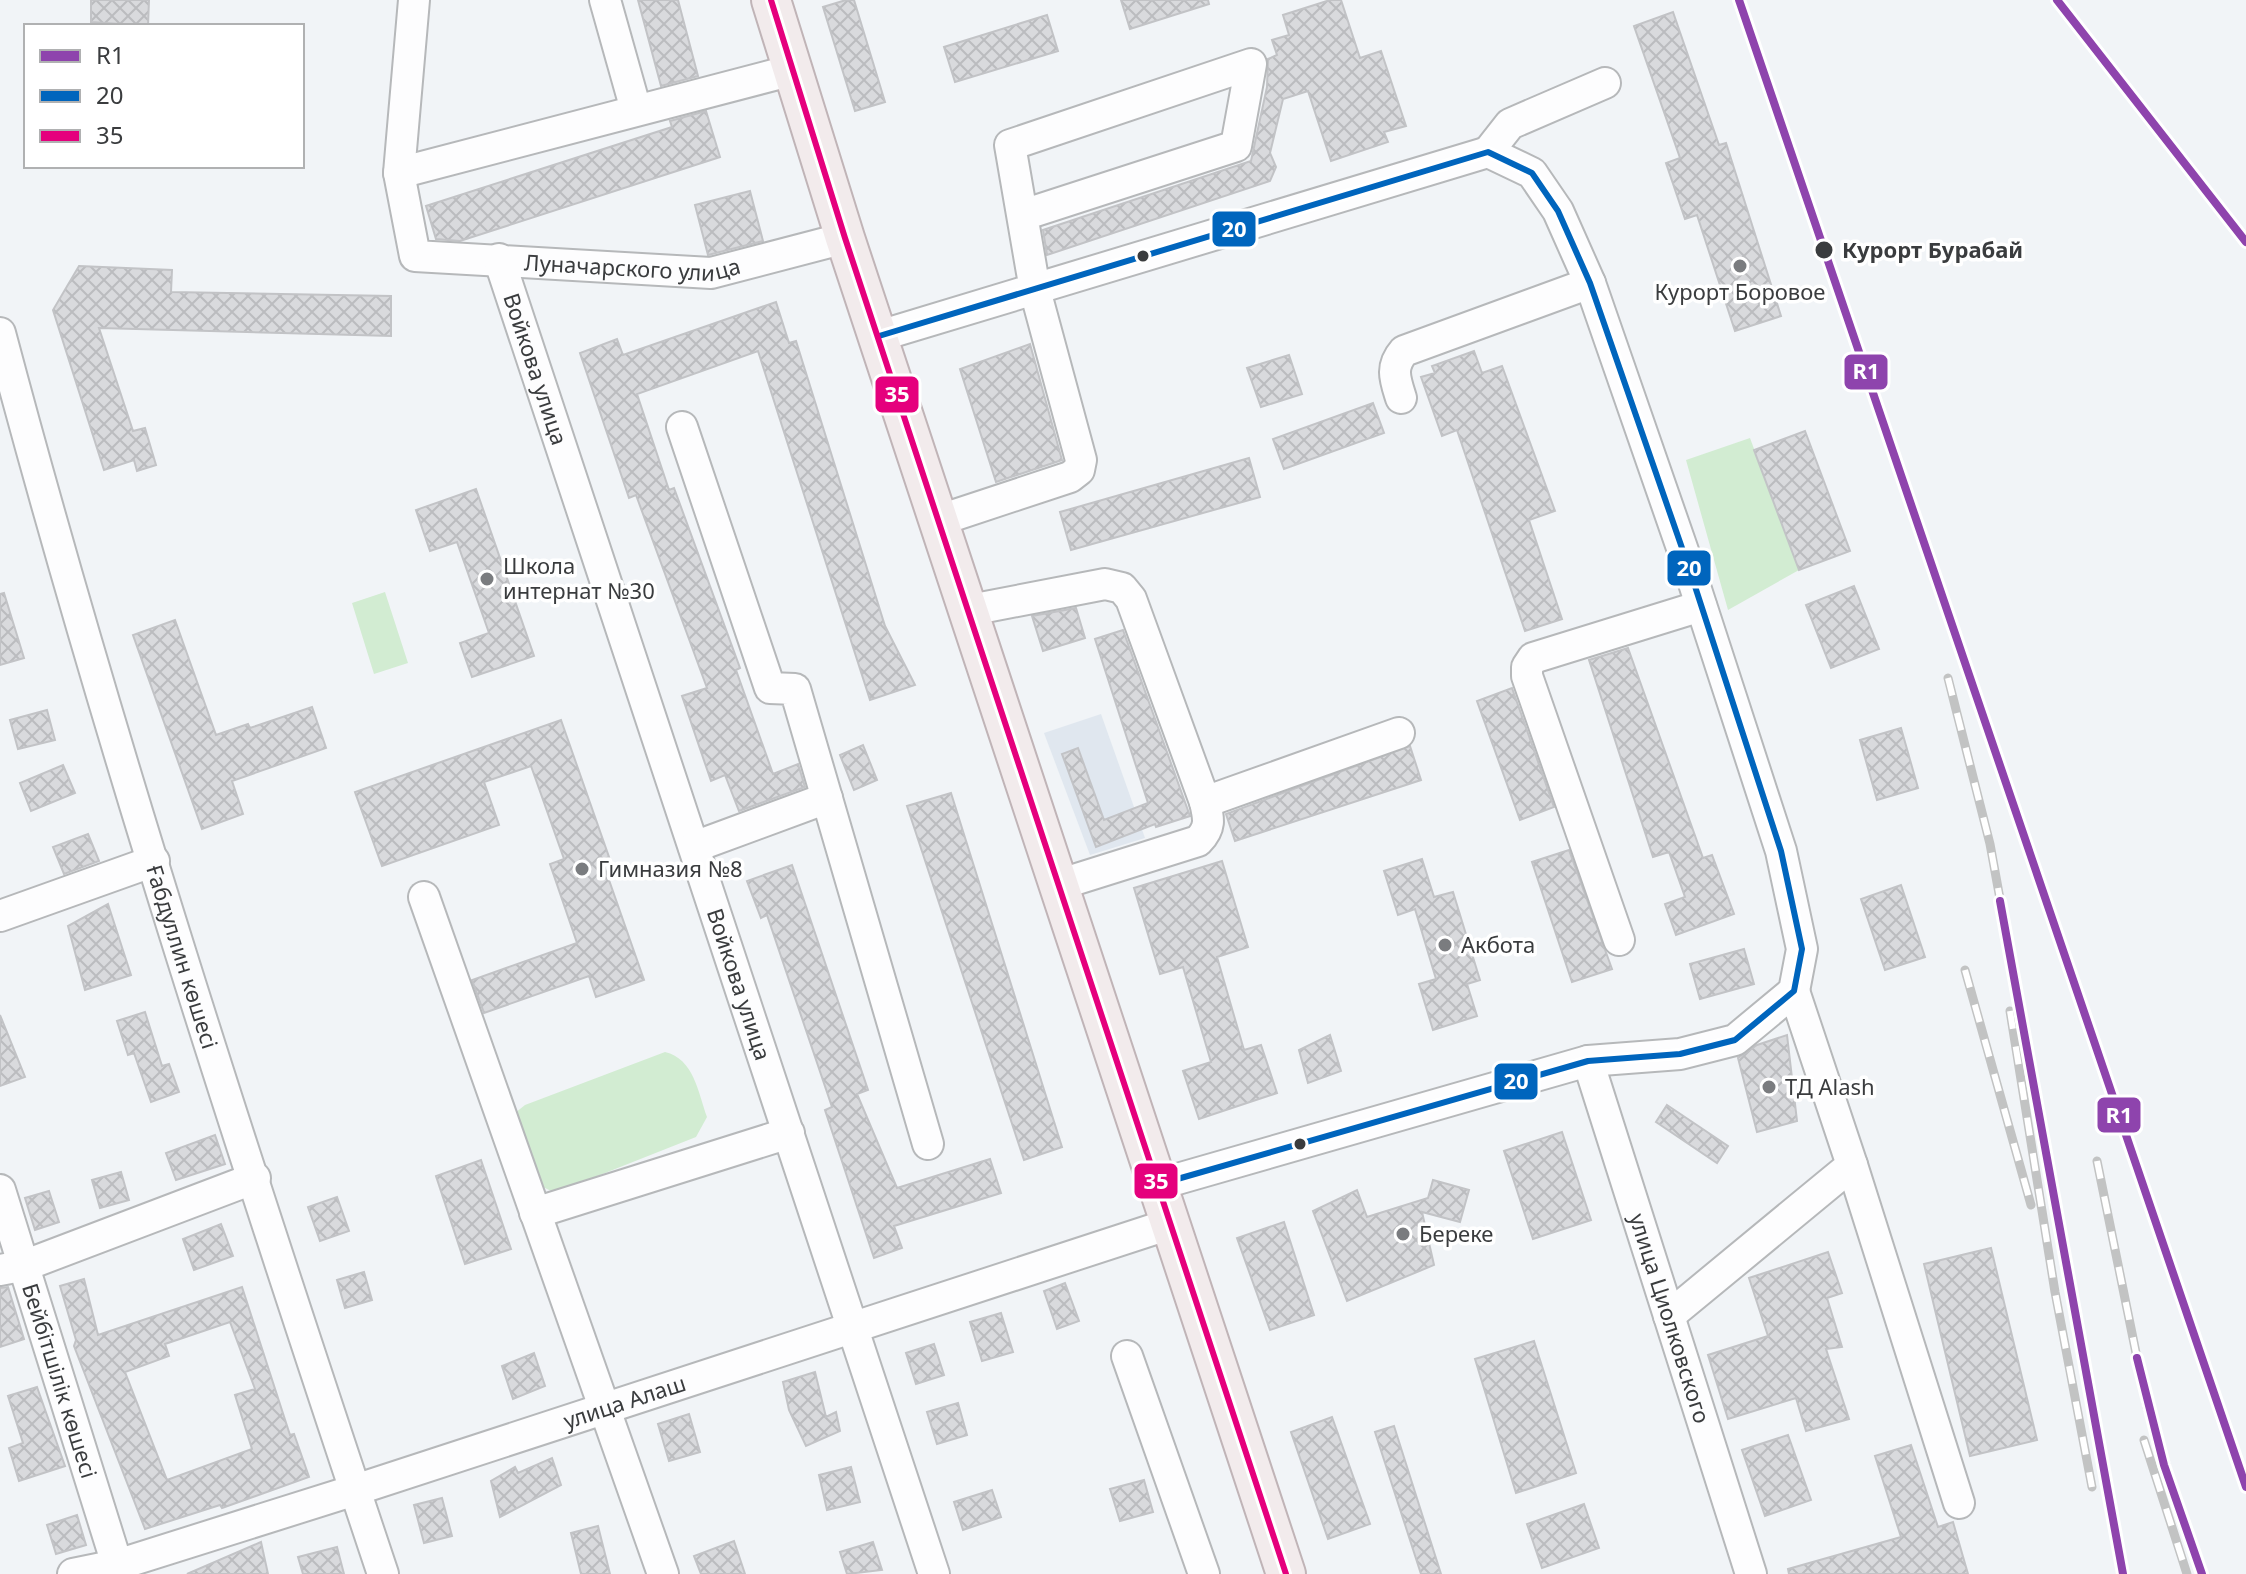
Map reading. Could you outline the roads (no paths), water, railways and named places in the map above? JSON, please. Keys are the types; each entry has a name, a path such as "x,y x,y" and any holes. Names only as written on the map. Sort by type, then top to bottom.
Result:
{"main road":[{"path":"771,0 845,238 1173,1223 1286,1574"}],"street":[{"path":"414,0 399,173 793,70"},
{"path":"605,0 636,110"},
{"path":"940,520 1070,477 1079,470 1081,460 1035,290 1010,145 1251,64 1236,146 1023,215"},
{"path":"879,336 1488,152 1510,124 1605,83"},
{"path":"1488,152 1532,173 1558,211 1590,283 1781,851 1802,949 1794,991 1959,1503"},
{"name":"Луначарского улица","path":"399,173 415,256 711,273 845,238"},
{"name":"Войкова улица","path":"499,259 934,1574"},
{"path":"1401,398 1393,372 1396,361 1404,351 1590,283"},
{"name":"Ғабдуллин көшесі","path":"0,333 53,532 154,861 383,1574"},
{"path":"682,427 770,688 795,689 928,1144"},
{"path":"970,610 1105,584 1122,588 1131,599 1205,802 1209,819 1207,832 1198,841 1061,884"},
{"path":"1619,940 1527,676 1527,667 1533,658 1701,606"},
{"path":"1205,802 1399,733"},
{"path":"694,847 827,798"},
{"path":"0,916 154,861"},
{"path":"424,897 663,1574"},
{"path":"1160,1184 1588,1061 1680,1054 1735,1040 1794,991"},
{"name":"улица Циолковского","path":"1588,1061 1751,1574"},
{"path":"535,1213 789,1133"},
{"path":"1669,1316 1852,1165"},
{"path":"13,1268 255,1178"},
{"name":"Бейбітшілік көшесі","path":"0,1190 13,1268 118,1569"},
{"name":"улица Алаш","path":"73,1574 118,1569 853,1325 1173,1223"},
{"path":"1127,1356 1204,1574"}],"railway":[{"path":"1739,0 2246,1487"},
{"path":"2057,0 2246,242"},
{"path":"1948,678 1990,844 2123,1574"},
{"path":"1965,970 2031,1205"},
{"path":"2010,1011 2055,1292 2092,1487"},
{"path":"2097,1161 2147,1407 2202,1574"},
{"path":"2144,1440 2187,1574"}],"place":[{"name":"Курорт Бурабай","path":"1824,250"},
{"name":"Курорт Боровое","path":"1740,266"},
{"name":"Школа интернат №30","path":"487,579"},
{"name":"Гимназия №8","path":"582,869"},
{"name":"Акбота","path":"1445,945"},
{"name":"ТД Alash","path":"1769,1087"},
{"name":"Береке","path":"1403,1234"}]}
